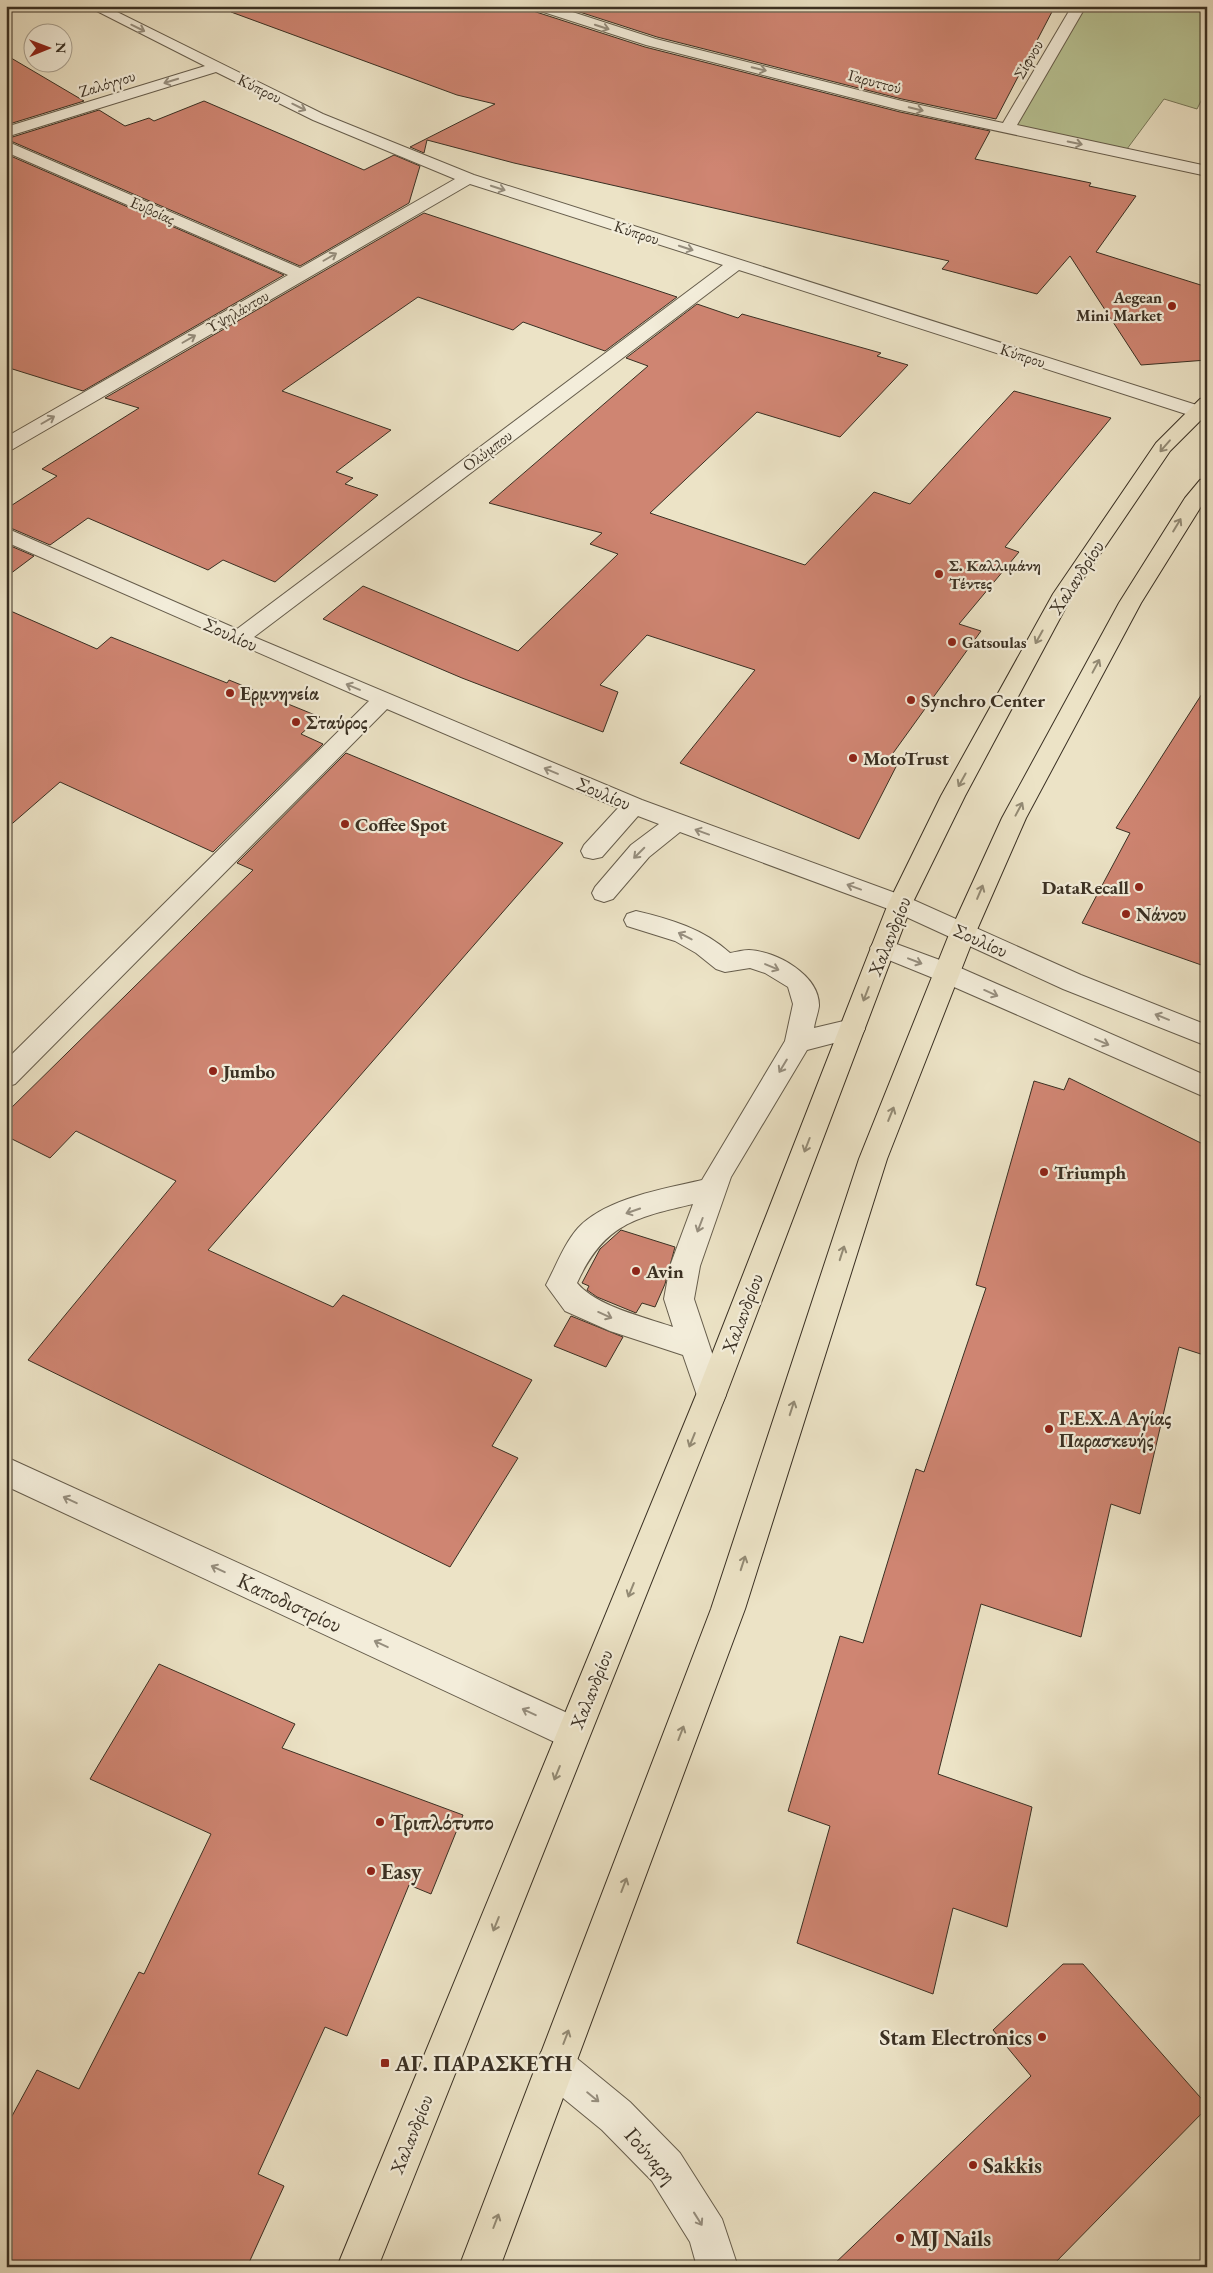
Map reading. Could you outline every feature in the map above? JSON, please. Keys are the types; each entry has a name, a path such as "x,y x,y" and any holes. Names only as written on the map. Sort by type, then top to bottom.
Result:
{"main road":[{"name":"Χαλανδρίου","path":"357,2267 711,1395 900,904 953,796 1063,594 1163,447 1203,407"},
{"path":"479,2267 728,1609 873,1159 963,932 1006,835 1130,603 1192,502 1207,484"}],"street":[{"name":"Κύπρου","path":"94,6 318,117 468,178 736,264 1203,407"},
{"name":"Γαρυττού","path":"539,6 651,42 790,76 909,108 1207,171"},
{"name":"Σίφνου","path":"1007,129 1079,6"},
{"name":"Ζαλόγγου","path":"6,132 218,67"},
{"name":"Ευβοίας","path":"6,146 300,274"},
{"name":"Υψηλάντου","path":"6,445 468,178"},
{"name":"Ολύμπου","path":"239,638 736,264"},
{"name":"Σουλίου","path":"6,534 239,638 634,806 900,904 1072,982 1207,1036"},
{"path":"6,1077 383,700"},
{"path":"593,851 634,806"},
{"path":"604,892 640,851 677,822"},
{"path":"636,920 667,926 710,948 725,963 750,959 774,966 799,982 806,1004 798,1042 718,1176 684,1266 679,1299 711,1395"},
{"path":"883,948 947,973 1207,1088"},
{"path":"798,1042 852,1029"},
{"path":"696,1347 621,1322 575,1302 562,1285 575,1254 601,1226 628,1212 714,1188"},
{"name":"Καποδιστρίου","path":"6,1471 573,1733"},
{"name":"Γούναρη","path":"555,2066 616,2116 666,2167 708,2234 718,2267"}],"green space":[{"path":"1086,6 1207,6 1207,89 1197,109 1164,99 1124,153 1007,129"}],"building":[{"path":"232,6 530,6 533,11 645,47 900,112 990,131 975,159 1091,183 1089,186 1136,196 1096,252 1207,287 1207,360 1141,365 1070,256 1037,294 942,269 949,261 514,163 427,140 424,153 410,147 495,104 457,95 231,12"},
{"path":"561,6 1055,6 996,119 902,99 657,37"},
{"path":"6,55 22,64 22,72 35,72 84,101 6,125"},
{"path":"204,101 364,170 394,155 420,166 409,203 300,266 6,139 99,110 125,126 149,118 154,121"},
{"path":"6,154 284,275 83,391 6,367"},
{"path":"424,213 677,297 605,351 523,322 513,330 418,297 282,391 391,430 336,472 353,478 345,484 378,495 275,582 223,560 208,570 88,518 50,545 6,526 6,509 57,476 42,469 139,408 105,398"},
{"path":"697,304 738,318 742,314 881,353 877,356 908,365 840,437 757,412 650,513 805,565 874,492 910,504 1014,391 1111,418 1005,547 1019,552 959,624 981,631 891,756 900,759 859,839 680,763 755,670 647,635 600,685 618,692 603,732 462,678 323,619 363,586 518,651 618,554 590,544 602,533 489,503 648,366 626,358"},
{"path":"6,544 34,556 6,577"},
{"path":"6,609 97,649 111,637 227,683 229,680 320,717 301,734 323,744 213,852 60,782 6,829"},
{"path":"1207,686 1207,967 1082,923 1130,833 1116,828"},
{"path":"346,753 563,843 208,1250 333,1307 343,1295 532,1380 492,1446 518,1458 450,1567 28,1360 176,1181 76,1131 50,1158 6,1136 6,1113 253,870 237,863"},
{"path":"1069,1078 1207,1146 1207,1356 1179,1347 1140,1514 1111,1504 1081,1637 981,1604 938,1774 1032,1807 1007,1927 953,1908 933,1994 797,1943 830,1826 788,1811 840,1636 863,1643 916,1469 924,1472 986,1288 976,1285 1034,1081 1064,1090"},
{"path":"621,1230 675,1247 665,1284 655,1307 642,1303 636,1313 597,1297 587,1290 589,1286 582,1283 600,1249"},
{"path":"571,1316 623,1337 606,1367 554,1346"},
{"path":"159,1664 295,1724 282,1748 463,1815 431,1894 409,1885 347,2036 325,2027 258,2174 284,2186 247,2267 6,2267 6,2127 37,2070 79,2089 139,1972 144,1974 211,1834 90,1779"},
{"path":"1063,1964 1083,1964 1207,2105 1207,2108 1051,2267 831,2267 1031,2076 993,2030"}],"place":[{"name":"Aegean Mini Market","path":"1172,306"},
{"name":"Σ. Καλλιμάνη Τέντες","path":"939,574"},
{"name":"Gatsoulas","path":"952,642"},
{"name":"Ερμνηνεία","path":"230,693"},
{"name":"Synchro Center","path":"911,700"},
{"name":"Σταύρος","path":"296,722"},
{"name":"MotoTrust","path":"853,758"},
{"name":"Coffee Spot","path":"345,824"},
{"name":"DataRecall","path":"1139,887"},
{"name":"Νάνου","path":"1126,914"},
{"name":"Jumbo","path":"213,1071"},
{"name":"Triumph","path":"1044,1172"},
{"name":"Avin","path":"636,1271"},
{"name":"Γ.Ε.Χ.Α Αγίας Παρασκευής","path":"1049,1429"},
{"name":"Τριπλότυπο","path":"380,1822"},
{"name":"Easy","path":"371,1871"},
{"name":"Stam Electronics","path":"1042,2037"},
{"name":"ΑΓ. ΠΑΡΑΣΚΕΥΗ","path":"385,2063"},
{"name":"Sakkis","path":"973,2165"},
{"name":"MJ Nails","path":"900,2238"}]}
